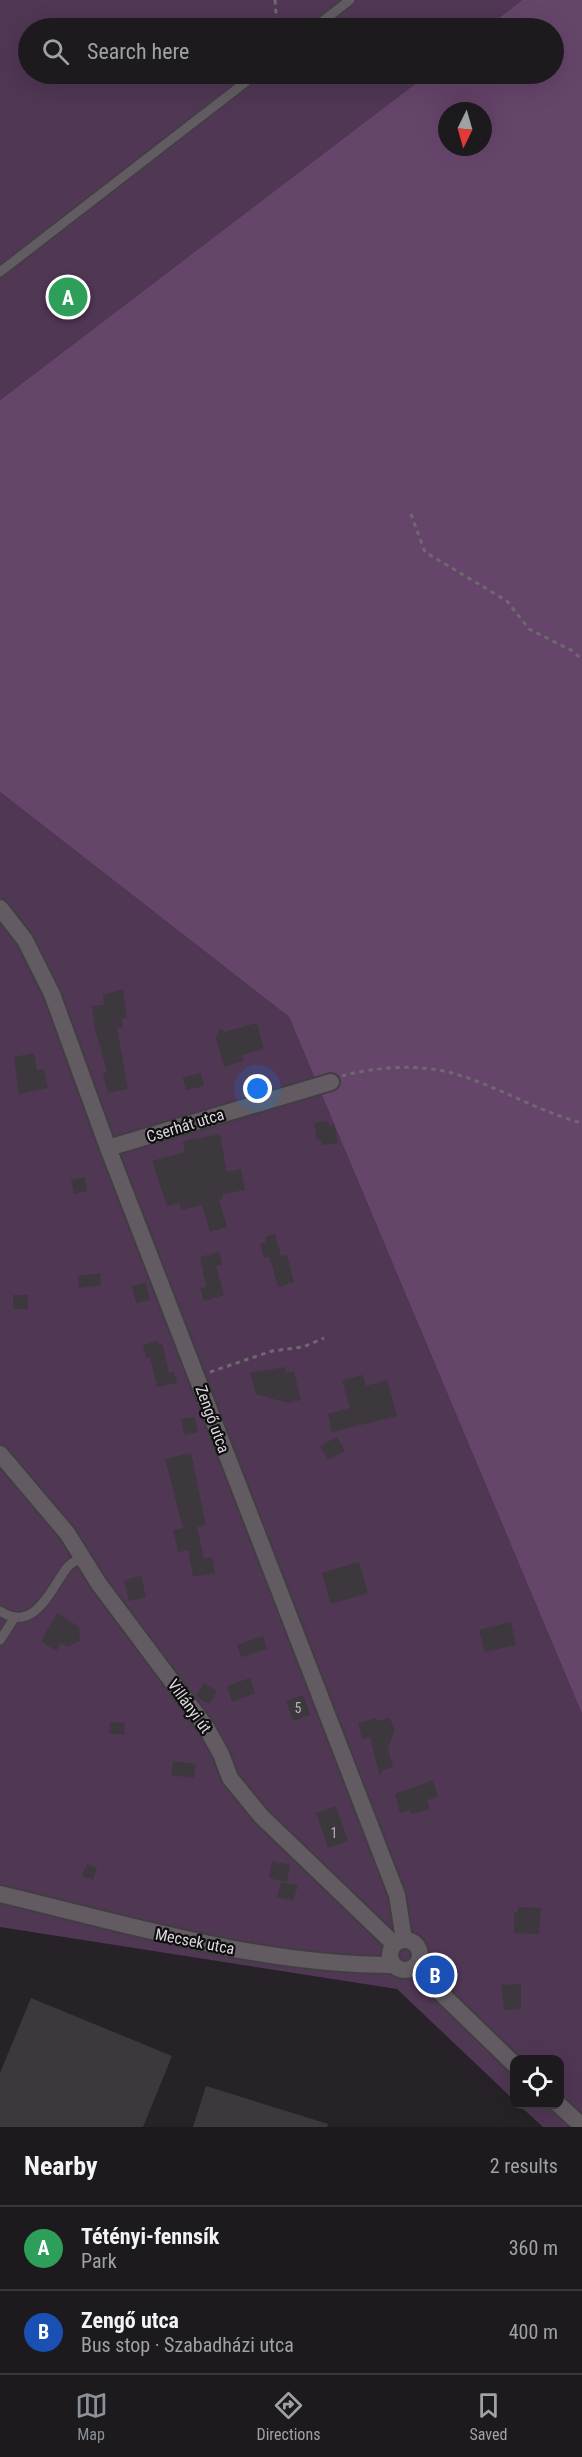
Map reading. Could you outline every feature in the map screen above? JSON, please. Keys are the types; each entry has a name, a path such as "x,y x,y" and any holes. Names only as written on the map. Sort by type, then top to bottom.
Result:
{"street":[{"name":"Zengő utca","path":"0,908 25,940 42,969 108,1148 397,1894 399,1942"},
{"name":"Cserhát utca","path":"108,1148 331,1082"},
{"name":"Villányi út","path":"0,1454 67,1533 81,1557 206,1727 221,1754 230,1778 244,1796 261,1816 399,1942"},
{"name":"Mecsek utca","path":"0,1894 155,1934 264,1954 351,1965 394,1965"},
{"path":"399,1942 413,1942 419,1949 419,1959 414,1967 400,1969 394,1965 390,1951 399,1942"},
{"path":"414,1967 510,2060"},
{"path":"563,2109 582,2126"}],"lane":[{"path":"327,18 350,0"},
{"path":"0,273 243,84"},
{"path":"0,1611 15,1617 34,1612 43,1604 66,1569 81,1557"},
{"path":"0,1640 15,1617"}],"path":[{"path":"275,0 276,18"},
{"path":"411,514 424,552 507,601 529,629 573,651 582,660"},
{"path":"331,1082 344,1075 383,1068 448,1072 550,1115 582,1123"},
{"path":"197,1377 272,1351 303,1347 324,1338"}],"shaded area":[{"path":"0,0 522,0 499,18 18,18 18,84 415,84 0,400"},
{"path":"522,0 582,0 582,1714 289,1017 0,792 0,400 415,84 564,84 564,18 499,18"},
{"path":"0,792 289,1017 582,1714 582,2127 543,2127 523,2109 564,2109 564,2055 510,2055 510,2096 397,1989 0,1927"}],"building":[{"path":"123,989 127,1018 122,1018 123,1028 117,1028 128,1089 108,1093 103,1073 107,1072 95,1029 92,1006 104,1005 103,995"},
{"path":"257,1023 264,1049 242,1055 243,1061 224,1067 216,1038 220,1029 225,1032"},
{"path":"34,1053 37,1070 44,1069 48,1088 19,1094 14,1057"},
{"path":"201,1073 204,1086 186,1090 183,1077"},
{"path":"328,1121 329,1125 334,1124 338,1143 322,1145 321,1140 317,1141 314,1123"},
{"path":"220,1134 227,1172 241,1169 245,1190 222,1194 223,1199 219,1200 227,1227 210,1232 202,1205 181,1210 179,1203 167,1206 152,1161 185,1152 183,1141"},
{"path":"85,1177 87,1191 74,1194 71,1180"},
{"path":"275,1234 281,1256 287,1255 294,1282 278,1287 272,1265 268,1257 264,1258 260,1244 266,1242 265,1237"},
{"path":"219,1252 222,1265 216,1266 224,1295 204,1301 200,1288 206,1287 200,1257"},
{"path":"100,1273 101,1285 79,1288 78,1276"},
{"path":"146,1283 150,1300 136,1303 132,1286"},
{"path":"13,1295 28,1295 28,1309 13,1309"},
{"path":"158,1341 158,1344 162,1343 169,1373 174,1372 177,1383 157,1387 150,1357 146,1358 143,1345"},
{"path":"285,1367 287,1373 294,1371 301,1400 288,1403 256,1394 250,1373"},
{"path":"363,1375 366,1386 387,1380 397,1416 332,1432 328,1414 350,1408 342,1380"},
{"path":"195,1417 198,1432 184,1435 181,1419"},
{"path":"337,1437 345,1451 328,1460 320,1446"},
{"path":"191,1453 206,1525 197,1527 204,1558 212,1557 215,1573 198,1576 193,1576 188,1550 178,1552 173,1530 183,1528 165,1459"},
{"path":"359,1562 368,1593 331,1604 322,1573"},
{"path":"141,1576 146,1597 129,1601 124,1580"},
{"path":"57,1613 79,1627 80,1641 67,1647 61,1643 56,1651 41,1641"},
{"path":"511,1622 516,1645 485,1652 479,1630"},
{"path":"263,1636 267,1649 241,1657 237,1645"},
{"path":"250,1678 255,1693 232,1702 227,1686"},
{"path":"204,1683 217,1691 209,1704 196,1696"},
{"path":"303,1695 310,1715 293,1721 286,1701"},
{"path":"376,1718 376,1721 389,1718 395,1728 388,1749 393,1767 382,1770 380,1777 370,1737 362,1739 358,1723"},
{"path":"110,1722 125,1723 124,1735 109,1733"},
{"path":"173,1761 196,1764 194,1778 171,1775"},
{"path":"433,1780 438,1797 427,1800 430,1809 411,1814 410,1810 400,1813 395,1794"},
{"path":"336,1806 348,1841 328,1848 316,1813"},
{"path":"272,1861 290,1865 287,1882 269,1878"},
{"path":"87,1864 97,1868 93,1880 82,1876"},
{"path":"281,1882 298,1885 293,1901 277,1897"},
{"path":"518,1907 541,1908 539,1934 514,1933 514,1912 518,1912"},
{"path":"521,1984 521,2009 504,2010 501,1985"},
{"path":"31,1998 172,2056 143,2127 0,2127 0,2073"},
{"path":"206,2086 328,2124 327,2127 193,2127"}],"place":[{"name":"Tétényi-fennsík","path":"68,297"},
{"name":"Zengő utca","path":"435,1975"}]}
